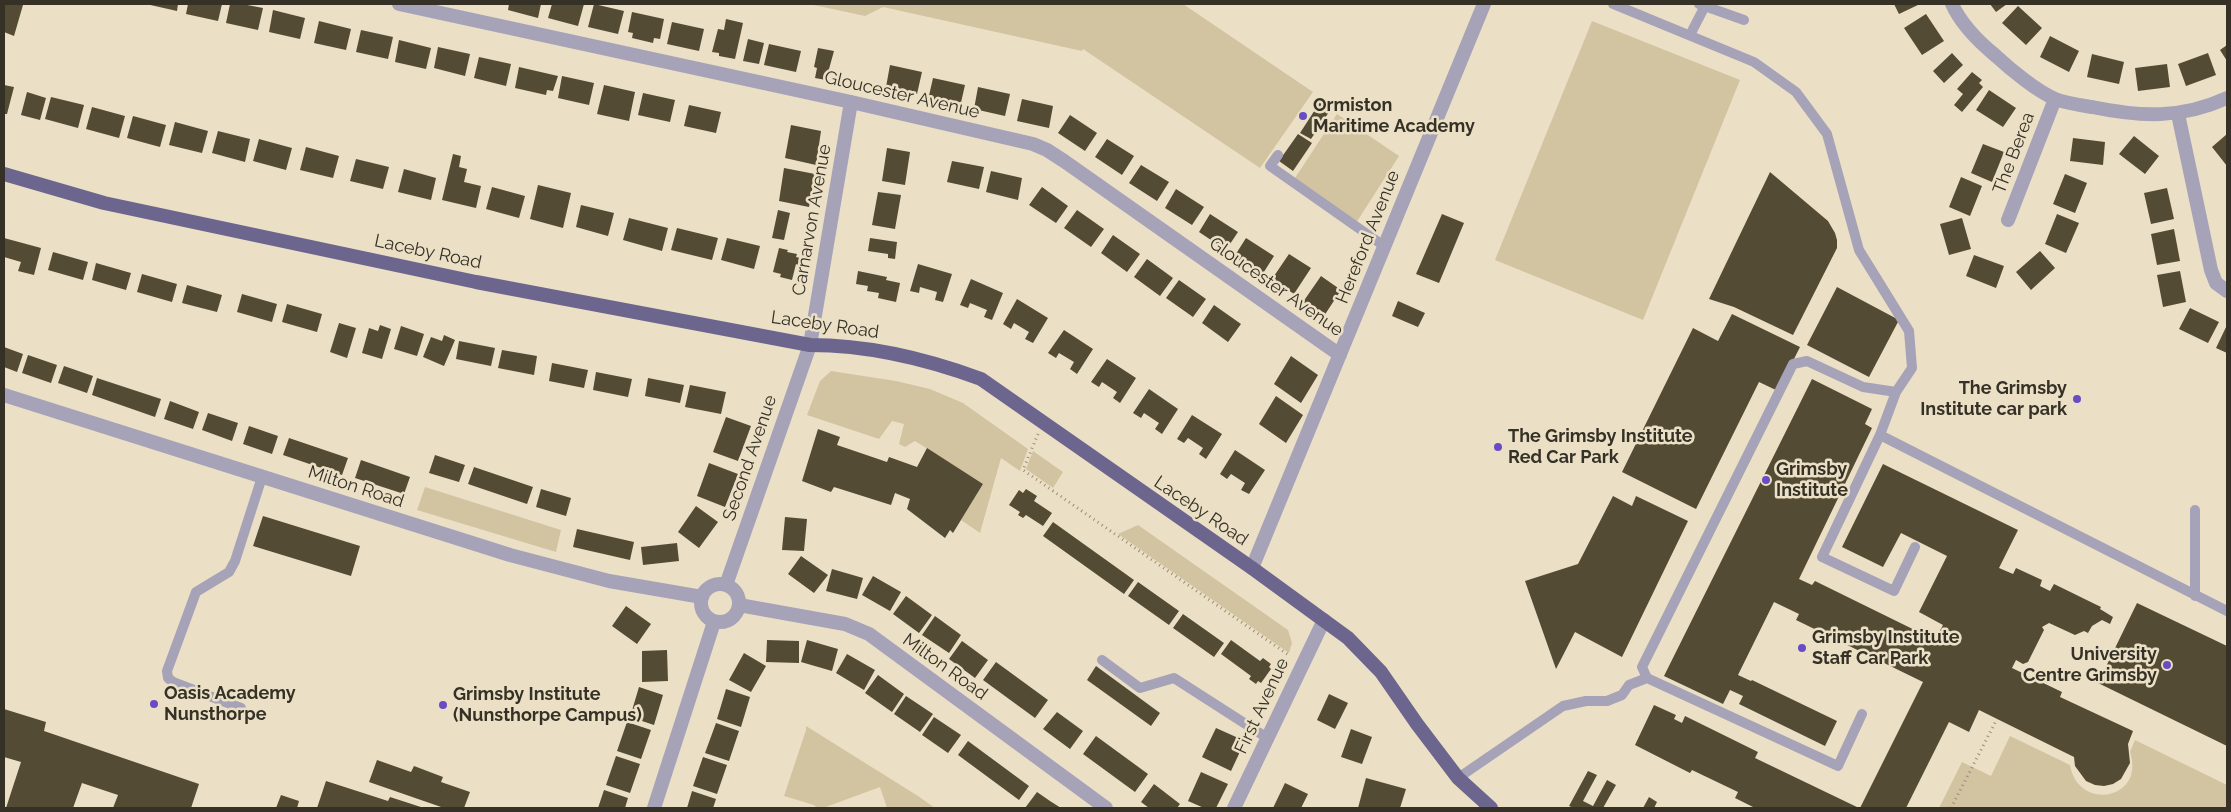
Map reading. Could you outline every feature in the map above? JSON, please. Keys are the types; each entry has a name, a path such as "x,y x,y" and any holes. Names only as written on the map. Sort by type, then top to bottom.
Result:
{"highway":[{"name":"Laceby Road","path":"4,174 104,203 448,276 810,344 844,345 941,364 981,379 1252,568 1324,620 1365,654 1381,672 1458,778 1491,808"}],"street":[{"name":"Gloucester Avenue","path":"399,4 851,102 1033,144 1047,150 1340,354"},
{"name":"Hereford Avenue","path":"1252,568 1484,4"},
{"path":"1952,4 1980,42 2014,72 2055,98 2116,112 2154,115 2178,114 2210,106 2227,98"},
{"name":"The Berea","path":"2008,220 2055,98"},
{"name":"Carnarvon Avenue","path":"810,344 851,102"},
{"path":"2178,114 2211,270 2216,283 2227,292"},
{"name":"Second Avenue","path":"726,585 810,344"},
{"name":"Milton Road","path":"4,395 510,555 609,581 702,597"},
{"path":"726,585 736,592 739,605 732,618 726,621 714,622 703,613 701,606 702,597 711,586 726,585"},
{"name":"Milton Road","path":"739,605 845,624 869,634 1106,808"},
{"name":"First Avenue","path":"1234,808 1269,739 1324,620"},
{"path":"654,808 714,622"}],"lane":[{"path":"1613,4 1754,62 1796,92 1827,134 1859,250 1909,331 1912,368 1896,392 1880,435 1822,557 1894,592 1915,547"},
{"path":"1690,35 1703,4 1744,20"},
{"path":"1278,155 1270,166 1384,246"},
{"path":"1862,714 1838,766 1647,678 1642,667 1793,364 1807,361 1863,386 1896,392"},
{"path":"1880,435 2227,611"},
{"path":"241,708 173,682 168,678 167,671 196,592 230,572 262,477"},
{"path":"2195,510 2195,596"},
{"path":"1102,660 1140,688 1174,678 1269,739"},
{"path":"1458,778 1563,706 1586,701 1607,701 1622,695 1629,685 1647,678"}],"path":[{"path":"1043,422 1023,470 1303,665"},
{"path":"1952,808 1997,719"}],"shaded area":[{"path":"809,4 1183,4 1313,92 1260,168 1083,49 1082,51 883,7 865,16"},
{"path":"1592,21 1740,80 1643,320 1495,260"},
{"path":"1337,114 1399,156 1356,223 1293,181"},
{"path":"831,371 896,381 930,389 963,403 1028,449 1020,471 1001,458 980,533 961,520 983,484 915,441 905,447 899,444 904,424 892,421 879,439 807,415 820,381"},
{"path":"1033,451 1063,472 1053,488 1026,469"},
{"path":"425,487 561,530 556,552 417,510"},
{"path":"1138,525 1288,630 1292,643 1289,653 1118,534"},
{"path":"806,726 935,808 887,808 880,787 823,808 817,808 814,805 784,796"},
{"path":"2010,736 2070,765 2076,780 2085,790 2097,794 2109,794 2120,790 2128,781 2132,768 2130,752 2135,740 2227,785 2227,808 1939,808 1962,762 1991,776"}],"building":[{"path":"4,4 23,5 14,36 4,32"},
{"path":"146,4 178,4 177,11"},
{"path":"188,4 222,4 218,21 186,14"},
{"path":"230,4 263,8 258,30 226,23"},
{"path":"509,4 541,4 538,18 508,10"},
{"path":"552,4 584,4 578,26 548,18"},
{"path":"594,4 624,11 618,34 588,27"},
{"path":"1894,4 1920,4 1899,14"},
{"path":"1990,4 2007,4 1996,12"},
{"path":"2018,6 2042,28 2026,45 2002,23"},
{"path":"273,10 305,18 300,39 269,32"},
{"path":"632,12 664,19 660,39 654,38 653,43 632,38 633,33 628,32"},
{"path":"1926,14 1944,41 1922,55 1904,28"},
{"path":"726,19 743,23 735,59 719,56 719,53 712,52 718,29 724,30"},
{"path":"319,21 351,29 346,50 314,43"},
{"path":"672,22 704,29 699,51 667,44"},
{"path":"361,30 393,37 388,59 356,52"},
{"path":"2050,36 2079,51 2069,72 2040,57"},
{"path":"748,39 764,43 759,64 743,61"},
{"path":"399,40 431,48 426,69 395,62"},
{"path":"769,44 801,51 796,72 764,65"},
{"path":"2227,45 2227,61 2220,50"},
{"path":"438,47 470,54 465,76 434,68"},
{"path":"818,48 834,51 826,80 815,78 817,68 814,67"},
{"path":"1952,53 1963,65 1944,83 1933,71"},
{"path":"2208,53 2216,75 2186,86 2178,64"},
{"path":"2092,54 2124,62 2119,84 2087,77"},
{"path":"479,57 511,64 506,86 474,78"},
{"path":"2167,64 2170,87 2138,91 2135,68"},
{"path":"890,65 922,72 917,94 886,87"},
{"path":"519,67 558,76 553,91 547,90 546,95 515,88"},
{"path":"1972,72 1982,80 1979,83 1983,87 1962,112 1954,105 1963,94 1957,89"},
{"path":"562,76 594,83 589,105 558,98"},
{"path":"933,78 965,85 960,107 928,100"},
{"path":"4,85 14,87 7,114 4,114"},
{"path":"604,85 635,92 629,121 597,114"},
{"path":"978,87 1010,94 1005,116 974,109"},
{"path":"1989,90 2016,108 2003,127 1976,110"},
{"path":"27,92 46,98 40,120 21,115"},
{"path":"643,93 675,100 670,122 638,115"},
{"path":"51,97 84,105 78,128 45,119"},
{"path":"1022,99 1053,106 1049,128 1017,121"},
{"path":"1322,99 1333,106 1311,139 1300,133"},
{"path":"689,105 721,112 716,133 684,126"},
{"path":"92,107 125,116 119,138 86,129"},
{"path":"1070,115 1097,133 1085,151 1058,133"},
{"path":"133,116 166,125 160,147 127,138"},
{"path":"175,122 208,131 202,153 169,145"},
{"path":"791,125 821,131 816,165 785,158"},
{"path":"218,131 250,139 245,162 212,153"},
{"path":"1298,134 1312,143 1293,171 1279,161"},
{"path":"2227,134 2227,166 2212,147"},
{"path":"2134,136 2159,156 2145,174 2119,154"},
{"path":"2073,138 2105,142 2103,165 2070,161"},
{"path":"259,139 292,148 286,170 253,161"},
{"path":"1107,139 1134,156 1122,175 1095,157"},
{"path":"1983,144 2004,152 1992,182 1971,173"},
{"path":"306,147 339,156 333,178 300,170"},
{"path":"887,148 910,152 905,185 882,181"},
{"path":"453,154 461,156 459,167 467,169 464,182 481,186 476,208 442,200"},
{"path":"356,159 389,167 383,189 350,181"},
{"path":"952,161 984,167 979,189 947,182"},
{"path":"1141,165 1169,182 1157,201 1129,183"},
{"path":"784,168 815,174 809,207 779,201"},
{"path":"404,169 436,178 431,200 398,192"},
{"path":"991,171 1022,178 1018,200 986,192"},
{"path":"1770,172 1828,221 1837,240 1837,248 1793,335 1734,307 1709,299"},
{"path":"2065,174 2087,183 2075,213 2053,204"},
{"path":"1961,177 1982,186 1970,216 1949,207"},
{"path":"538,185 571,193 563,228 530,219"},
{"path":"492,187 525,196 519,218 486,209"},
{"path":"1042,187 1068,206 1056,223 1029,205"},
{"path":"2167,188 2174,219 2151,224 2144,193"},
{"path":"1176,189 1204,207 1192,225 1165,208"},
{"path":"878,192 901,195 895,229 872,225"},
{"path":"581,205 614,213 608,236 576,227"},
{"path":"778,210 790,213 784,240 772,238"},
{"path":"1077,210 1104,229 1091,247 1064,228"},
{"path":"1210,214 1238,232 1226,250 1199,232"},
{"path":"1442,214 1464,223 1439,283 1416,274"},
{"path":"2057,214 2079,223 2066,253 2045,244"},
{"path":"629,218 668,228 662,251 623,240"},
{"path":"1962,218 1971,249 1949,255 1940,224"},
{"path":"677,228 718,238 712,260 671,250"},
{"path":"2174,229 2180,261 2157,265 2151,234"},
{"path":"1113,235 1140,254 1127,272 1101,253"},
{"path":"4,238 41,248 34,275 18,271 21,262 4,257"},
{"path":"727,238 760,246 754,269 721,260"},
{"path":"870,238 897,242 895,259 888,258 888,254 868,251"},
{"path":"1246,238 1274,256 1262,275 1234,257"},
{"path":"779,248 797,254 796,257 800,258 798,265 796,264 792,280 780,277 781,274 773,272"},
{"path":"2040,251 2055,268 2031,290 2016,272"},
{"path":"53,252 88,262 83,280 48,270"},
{"path":"1289,254 1311,268 1294,294 1272,279"},
{"path":"1974,255 2004,266 1996,288 1966,276"},
{"path":"1147,259 1173,278 1160,296 1134,277"},
{"path":"96,263 131,273 126,290 92,280"},
{"path":"918,264 952,274 943,302 935,300 937,292 920,287 919,293 910,291"},
{"path":"858,271 887,277 886,280 900,283 896,302 878,298 879,293 867,291 868,286 856,284"},
{"path":"2180,271 2186,302 2163,307 2157,275"},
{"path":"142,274 177,284 172,302 137,292"},
{"path":"1321,276 1341,290 1324,316 1303,302"},
{"path":"971,279 1003,293 992,320 984,317 987,310 970,303 968,308 960,305"},
{"path":"1179,280 1206,299 1193,317 1166,298"},
{"path":"187,285 222,295 217,312 182,303"},
{"path":"1837,287 1899,320 1869,377 1807,345"},
{"path":"242,294 277,304 272,322 237,312"},
{"path":"1017,299 1048,318 1033,343 1025,339 1029,332 1014,323 1011,329 1003,324"},
{"path":"1398,301 1425,313 1418,327 1392,316"},
{"path":"287,304 322,314 317,332 282,322"},
{"path":"1214,305 1241,324 1228,342 1202,323"},
{"path":"2190,308 2219,322 2208,343 2179,329"},
{"path":"1732,314 1800,347 1778,391 1759,382 1696,509 1622,472 1693,328 1718,341"},
{"path":"339,323 356,328 347,358 330,352"},
{"path":"380,325 391,329 382,359 362,353 369,328 378,331"},
{"path":"2227,325 2227,353 2216,348"},
{"path":"401,326 424,334 417,356 394,349"},
{"path":"1064,330 1093,349 1077,374 1070,369 1074,362 1059,353 1056,358 1048,353"},
{"path":"444,335 455,340 444,366 423,357 431,337 442,341"},
{"path":"459,341 495,348 491,366 456,359"},
{"path":"4,347 23,354 17,372 4,367"},
{"path":"502,350 537,356 534,375 498,368"},
{"path":"28,355 57,365 51,383 22,373"},
{"path":"1291,356 1318,375 1301,403 1274,384"},
{"path":"1107,359 1136,378 1120,403 1113,398 1117,392 1102,382 1099,387 1091,382"},
{"path":"552,363 588,370 584,388 549,381"},
{"path":"64,366 93,376 87,393 58,383"},
{"path":"596,372 632,379 628,397 593,390"},
{"path":"97,378 161,399 155,417 92,395"},
{"path":"648,378 684,385 680,403 645,396"},
{"path":"1812,379 1872,409 1865,424 1872,428 1799,579 1812,585 1815,581 1935,640 1943,625 1919,612 1947,556 1901,533 1883,567 1842,547 1883,464 2018,530 1999,568 2013,574 2016,568 2042,580 2040,586 2050,591 2054,584 2101,607 2100,609 2113,617 2110,624 2102,620 2092,626 2088,633 2084,631 2075,635 2049,623 2042,627 2044,630 2028,662 2023,664 2016,660 2012,668 2062,692 2060,697 2133,731 2128,744 2130,763 2121,779 2113,784 2104,786 2086,781 2075,766 2074,757 1979,710 1969,732 1949,722 1906,808 1860,808 1923,682 1796,620 1799,614 1774,602 1738,675 1837,721 1825,746 1739,704 1743,696 1730,690 1723,704 1664,676"},
{"path":"690,385 726,392 721,414 685,407"},
{"path":"1149,389 1178,409 1162,434 1155,429 1159,423 1144,413 1141,418 1133,413"},
{"path":"1276,396 1303,415 1286,443 1259,424"},
{"path":"170,401 199,412 193,429 164,419"},
{"path":"208,413 238,423 232,441 202,430"},
{"path":"1192,415 1222,434 1206,459 1199,454 1203,448 1188,438 1184,443 1177,439"},
{"path":"726,417 751,426 738,461 713,452"},
{"path":"249,426 278,436 272,454 243,444"},
{"path":"818,429 840,437 837,445 887,462 889,457 917,467 927,448 983,484 953,533 950,530 945,538 907,509 910,499 895,493 891,505 834,487 831,492 802,481"},
{"path":"289,438 348,458 342,475 283,455"},
{"path":"1235,450 1265,470 1249,494 1241,490 1245,483 1231,474 1227,479 1220,474"},
{"path":"435,455 465,465 459,482 429,473"},
{"path":"361,460 410,477 404,494 355,478"},
{"path":"709,463 738,474 725,507 697,496"},
{"path":"474,467 533,487 527,504 468,484"},
{"path":"541,489 571,498 566,516 536,507"},
{"path":"1026,489 1037,496 1034,501 1052,513 1043,526 1026,515 1023,518 1018,515 1020,512 1009,505 1019,490 1023,493"},
{"path":"1613,496 1632,506 1636,496 1688,521 1622,657 1575,632 1556,669 1525,581 1578,564"},
{"path":"696,506 718,522 699,548 678,532"},
{"path":"263,516 360,546 351,576 253,546"},
{"path":"785,517 807,519 804,551 782,550"},
{"path":"1053,522 1134,580 1124,594 1043,536"},
{"path":"577,529 634,542 630,560 573,547"},
{"path":"677,543 679,561 643,565 641,547"},
{"path":"801,556 828,575 814,593 788,574"},
{"path":"832,569 863,578 857,599 826,591"},
{"path":"873,576 901,592 890,611 862,595"},
{"path":"1138,582 1179,611 1169,625 1128,596"},
{"path":"906,596 932,615 919,633 893,614"},
{"name":"University Centre Grimsby","path":"2137,603 2227,646 2227,746 2098,683"},
{"path":"626,606 651,624 637,644 612,626"},
{"path":"1183,614 1224,643 1214,657 1173,628"},
{"path":"935,616 961,635 949,653 922,635"},
{"path":"767,640 799,641 799,663 766,662"},
{"path":"807,640 838,649 832,671 801,662"},
{"path":"1231,640 1260,661 1263,658 1271,664 1269,667 1271,669 1261,683 1258,681 1256,684 1249,679 1251,676 1221,654"},
{"path":"962,641 988,660 975,678 949,659"},
{"path":"667,650 668,681 642,682 642,651"},
{"path":"744,653 766,666 751,692 729,680"},
{"path":"847,654 875,670 864,690 836,673"},
{"path":"996,662 1048,700 1035,718 983,680"},
{"path":"1096,666 1160,713 1151,726 1087,680"},
{"path":"878,675 904,694 892,712 865,693"},
{"path":"639,687 663,695 654,725 630,717"},
{"path":"726,689 750,697 741,727 717,719"},
{"path":"1329,694 1348,703 1335,729 1317,720"},
{"path":"906,696 933,714 920,732 894,714"},
{"path":"1654,705 1676,715 1674,719 1682,723 1685,716 1758,752 1755,758 1859,808 1755,808 1735,798 1738,792 1692,770 1690,773 1635,745"},
{"path":"4,709 46,722 44,731 199,784 191,808 113,808 118,795 82,783 73,808 6,808 21,762 4,757"},
{"path":"1057,712 1083,731 1070,749 1043,729"},
{"path":"934,717 961,735 948,753 922,735"},
{"path":"627,722 651,730 641,759 617,751"},
{"path":"716,723 739,731 729,761 705,753"},
{"path":"1216,728 1245,741 1231,771 1202,757"},
{"path":"1351,729 1372,737 1362,764 1341,757"},
{"path":"1096,736 1148,774 1135,792 1083,754"},
{"path":"968,741 1029,786 1019,800 958,755"},
{"path":"616,756 640,764 630,793 606,785"},
{"path":"703,757 727,765 717,794 693,786"},
{"path":"377,760 411,772 414,766 443,777 441,782 470,792 464,808 444,808 369,782"},
{"path":"1588,771 1597,775 1583,801 1593,806 1607,780 1616,785 1603,808 1574,808 1569,806"},
{"path":"1201,772 1228,784 1216,808 1204,808 1188,801"},
{"path":"1366,778 1406,789 1400,808 1358,808"},
{"path":"326,781 388,801 390,797 424,808 317,808"},
{"path":"1285,783 1308,794 1301,808 1273,808"},
{"path":"1154,784 1180,804 1177,808 1149,808 1141,802"},
{"path":"604,790 628,798 625,808 598,808"},
{"path":"692,791 716,799 713,808 687,808"},
{"path":"1037,792 1050,801 1061,808 1025,808"},
{"path":"281,795 299,801 297,808 276,808"},
{"path":"1649,797 1657,802 1654,808 1643,808"}],"place":[{"name":"Ormiston Maritime Academy","path":"1303,116"},
{"name":"The Grimsby Institute car park","path":"2077,399"},
{"name":"The Grimsby Institute Red Car Park","path":"1498,447"},
{"name":"Grimsby Institute","path":"1766,480"},
{"name":"Grimsby Institute Staff Car Park","path":"1802,648"},
{"name":"University Centre Grimsby","path":"2167,665"},
{"name":"Oasis Academy Nunsthorpe","path":"154,704"},
{"name":"Grimsby Institute (Nunsthorpe Campus)","path":"443,705"}]}
